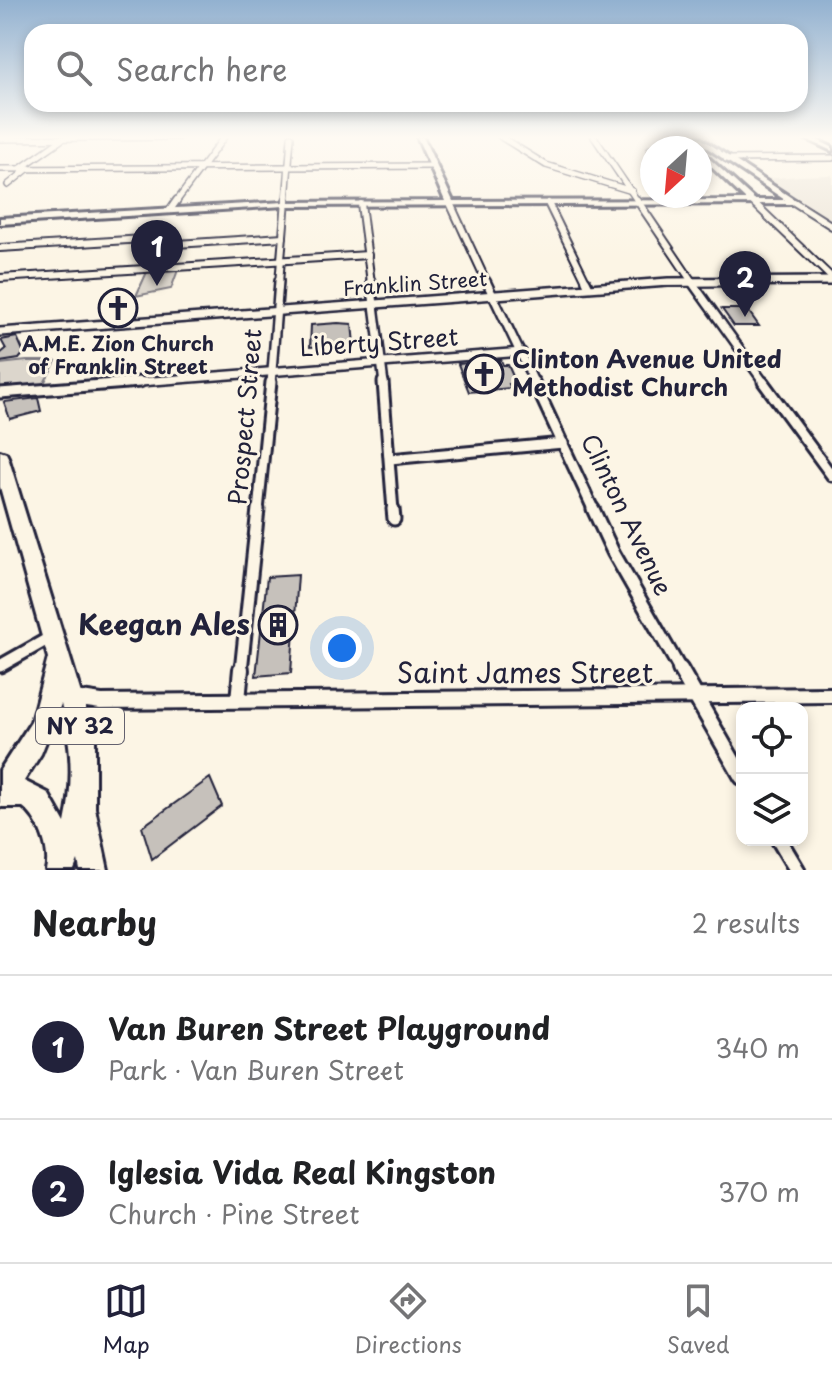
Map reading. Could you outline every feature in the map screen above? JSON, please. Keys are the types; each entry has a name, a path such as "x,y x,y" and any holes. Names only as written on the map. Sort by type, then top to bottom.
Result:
{"highway":[{"name":"NY 32","path":"0,457 74,698 83,739 83,800 61,868"},
{"name":"NY 32","path":"0,792 31,751 46,722 56,646"},
{"path":"0,792 21,792 39,802 51,821 61,868"},
{"path":"83,800 94,870"}],"main road":[{"name":"Clinton Avenue","path":"438,178 450,203"},
{"path":"727,178 753,202"},
{"path":"755,178 794,202"},
{"path":"712,200 794,202"},
{"path":"0,221 284,204 640,202"}],"street":[{"path":"8,185 17,178"},
{"path":"170,210 195,178"},
{"name":"Prospect Street","path":"238,700 272,371 287,178"},
{"path":"588,178 632,191"},
{"path":"623,178 640,202"},
{"path":"753,202 832,280"},
{"path":"794,202 832,226"},
{"name":"Clinton Avenue","path":"450,203 613,552 740,774"},
{"path":"548,203 589,287"},
{"path":"361,204 382,363 394,519"},
{"path":"644,208 692,281 832,476"},
{"path":"161,245 283,237"},
{"path":"0,248 144,239 156,239 161,245"},
{"path":"150,268 161,245"},
{"path":"0,278 368,255"},
{"name":"Franklin Street","path":"0,332 589,287 692,281 832,280"},
{"name":"Liberty Street","path":"0,393 522,352"},
{"path":"390,459 563,443"},
{"path":"0,666 56,646"},
{"name":"Saint James Street","path":"74,698 101,702 832,695"},
{"path":"783,846 797,870"}],"shaded area":[{"path":"832,178 832,220 765,179"},
{"path":"178,270 171,289 136,296 147,272"},
{"path":"56,361 43,385 0,388 0,364"}],"building":[{"path":"722,309 747,309 759,326 734,326"},
{"path":"352,324 354,344 310,347 311,325"},
{"path":"17,337 24,353 19,359 0,362 0,354 6,349 1,340"},
{"name":"Clinton Avenue United Methodist Church","path":"501,360 503,365 508,365 516,383 509,384 511,388 469,392 458,364"},
{"path":"38,398 41,411 10,419 4,402"},
{"name":"Keegan Ales","path":"298,575 291,673 256,676 267,577"},
{"path":"210,778 222,806 152,859 142,827"}],"place":[{"name":"Van Buren Street Playground","path":"157,286"},
{"name":"A.M.E. Zion Church of Franklin Street","path":"118,308"},
{"name":"Iglesia Vida Real Kingston","path":"745,317"},
{"name":"Clinton Avenue United Methodist Church","path":"484,374"},
{"name":"Keegan Ales","path":"278,625"}]}
